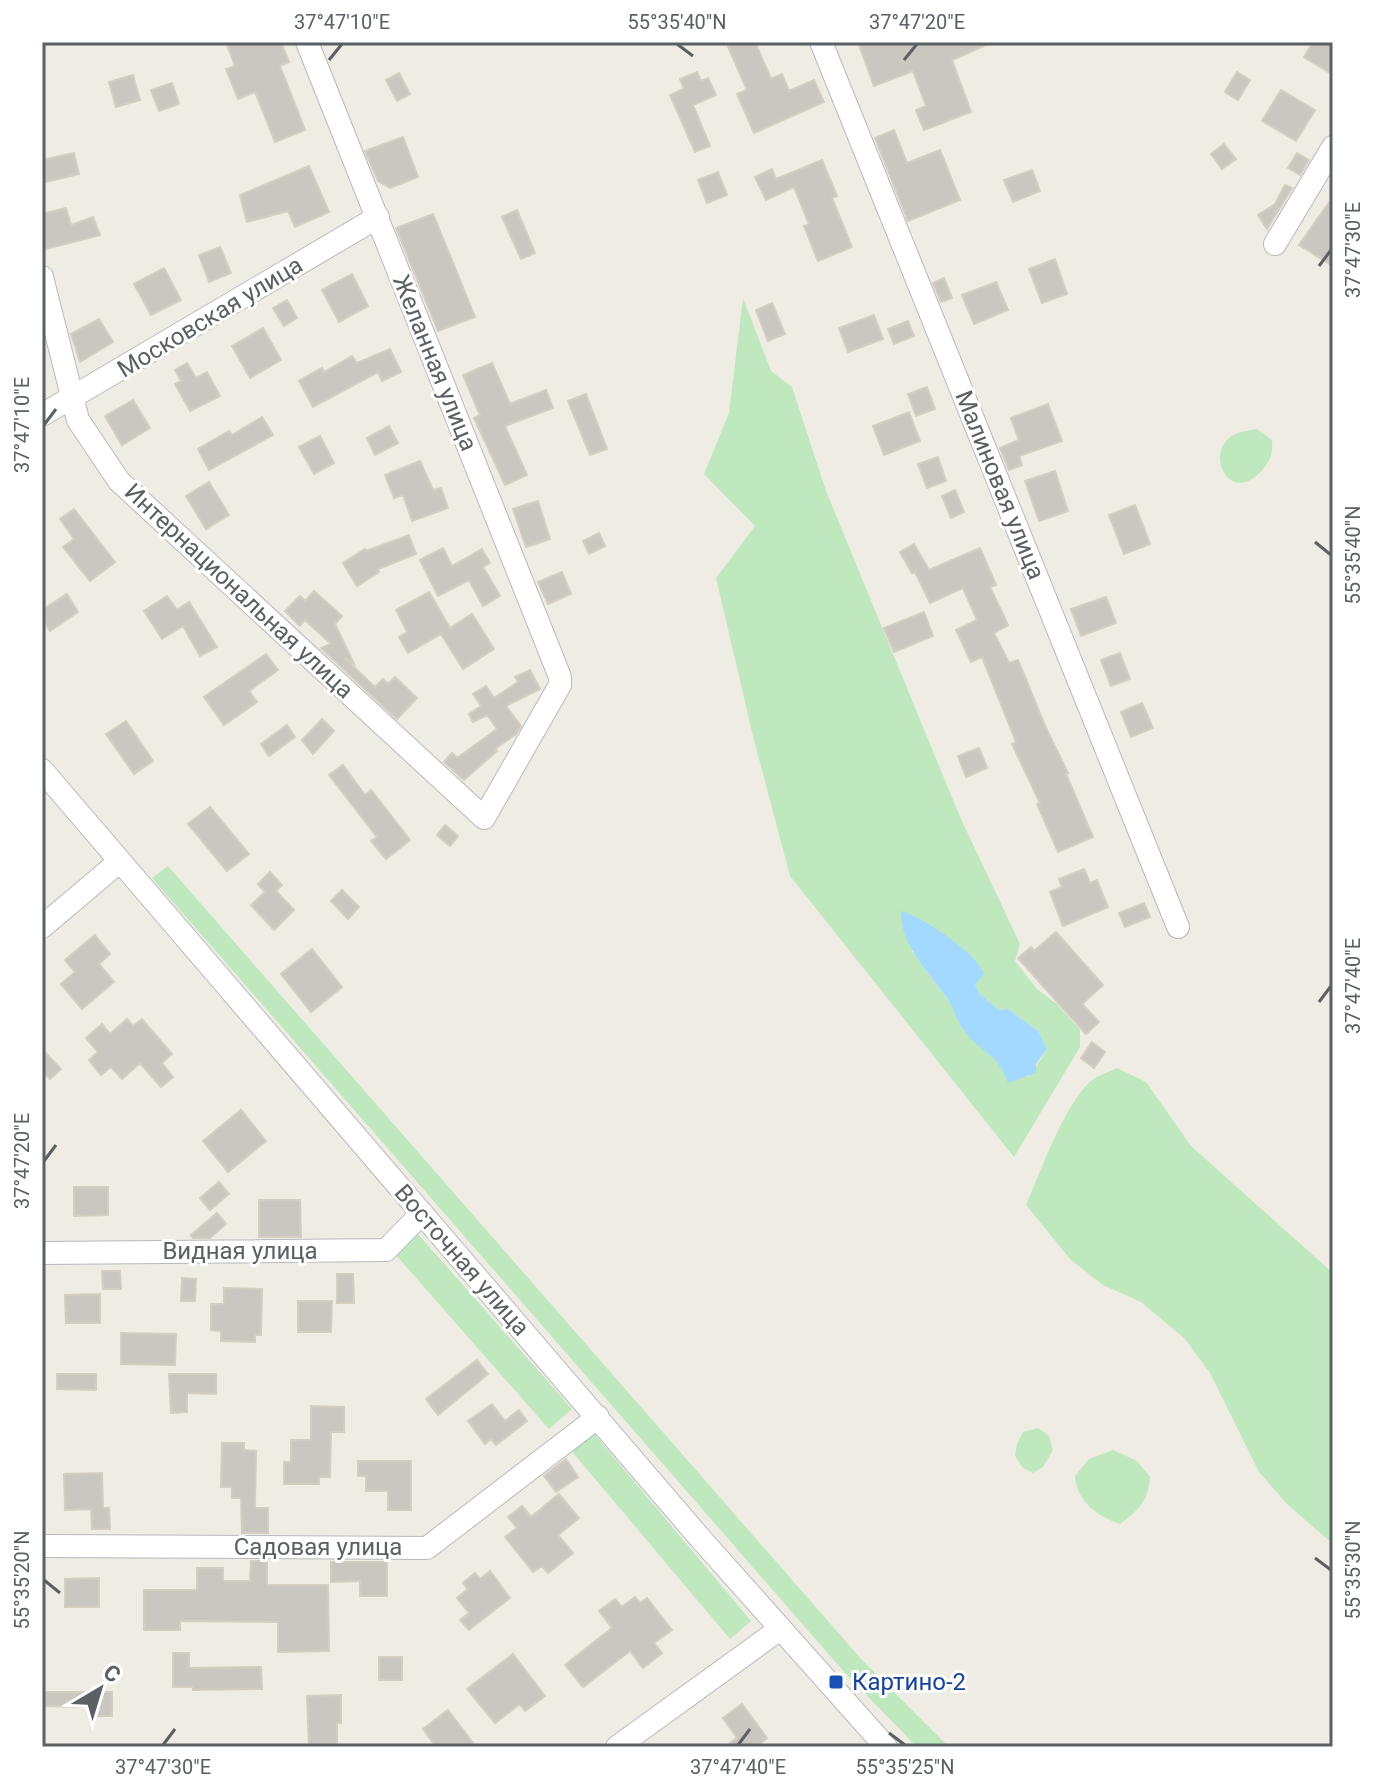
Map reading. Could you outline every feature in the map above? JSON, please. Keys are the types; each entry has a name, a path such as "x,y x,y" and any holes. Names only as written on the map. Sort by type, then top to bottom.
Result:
{"street":[{"name":"Желанная улица","path":"307,42 560,677 560,685 484,818"},
{"name":"Малиновая улица","path":"821,42 1178,927"},
{"path":"1275,244 1333,147"},
{"name":"Московская улица","path":"42,415 378,217"},
{"name":"Интернациональная улица","path":"42,277 78,420 119,481 484,818"},
{"name":"Восточная улица","path":"42,770 780,1629 886,1747"},
{"path":"42,927 120,861"},
{"name":"Видная улица","path":"42,1253 386,1250 422,1213"},
{"name":"Садовая улица","path":"42,1546 427,1548 598,1417"},
{"path":"617,1747 780,1629"}],"green space":[{"path":"743,298 771,371 792,387 826,491 960,817 1020,944 1015,961 1037,989 1057,1004 1080,1030 1080,1047 1014,1157 790,876 716,578 755,526 704,474 729,413","holes":["934,929 958,947 979,977 975,985 980,994 999,1010 1008,1009 1038,1031 1047,1049 1030,1076 1015,1079 963,1030 952,1006 912,951"]},
{"path":"1257,429 1272,440 1270,459 1251,480 1239,483 1224,472 1220,461 1221,450 1227,440 1238,433"},
{"path":"168,866 862,1660 949,1747 917,1747 846,1674 152,878"},
{"path":"1117,1068 1146,1082 1191,1146 1333,1273 1333,1544 1287,1504 1259,1472 1210,1373 1185,1339 1141,1302 1103,1285 1071,1260 1026,1205 1071,1106 1090,1082"},
{"path":"418,1234 572,1409 549,1429 395,1254"},
{"path":"1038,1428 1049,1436 1053,1450 1043,1467 1033,1473 1023,1468 1015,1456 1023,1432"},
{"path":"591,1430 751,1621 730,1639 569,1448"},
{"path":"1113,1450 1137,1461 1150,1477 1141,1504 1120,1524 1104,1517 1084,1501 1075,1476 1089,1459"}],"water":[{"path":"901,911 960,946 984,974 975,985 980,994 999,1010 1008,1009 1038,1031 1047,1049 1036,1064 1036,1073 1008,1083 1000,1066 964,1031 950,1003 911,948 902,924"}],"building":[{"path":"226,42 281,42 289,62 280,66 305,130 275,142 255,92 238,99 226,69 235,66"},
{"path":"726,42 755,42 771,79 782,74 789,91 814,80 824,102 754,133 737,94 747,90"},
{"path":"858,42 993,42 952,60 971,112 924,130 916,110 926,106 913,71 874,86"},
{"path":"1313,42 1333,42 1333,75 1304,57"},
{"path":"697,72 701,81 708,78 716,95 693,105 710,146 695,152 670,95 684,89 680,79"},
{"path":"1237,72 1250,80 1238,100 1225,92"},
{"path":"399,73 410,94 397,101 386,80"},
{"path":"133,75 140,100 116,107 109,82"},
{"path":"172,83 179,104 159,111 151,90"},
{"path":"1281,90 1315,110 1296,141 1262,121"},
{"path":"894,130 907,163 940,150 960,200 908,221 875,138"},
{"path":"403,137 418,177 390,188 378,181 365,151"},
{"path":"1224,144 1236,159 1222,169 1211,154"},
{"path":"74,153 79,174 42,183 42,160"},
{"path":"1297,153 1309,160 1300,175 1288,168"},
{"path":"822,160 837,196 832,198 852,247 818,261 804,226 809,224 794,187 766,200 755,177 772,169 776,179"},
{"path":"309,166 329,212 295,227 288,211 247,222 240,195"},
{"path":"1032,170 1040,191 1013,202 1004,180"},
{"path":"718,172 727,195 707,203 698,180"},
{"path":"1285,185 1292,188 1267,229 1258,215 1275,204"},
{"path":"1333,197 1333,266 1299,245"},
{"path":"66,208 71,225 93,217 100,235 42,250 42,214"},
{"path":"517,210 535,253 521,259 502,217"},
{"path":"433,214 475,317 438,331 396,228"},
{"path":"220,247 231,273 209,282 199,255"},
{"path":"1055,259 1067,294 1042,303 1029,269"},
{"path":"164,268 181,300 151,315 134,284"},
{"path":"352,274 368,306 339,322 322,290"},
{"path":"944,278 952,298 941,302 933,283"},
{"path":"996,282 1008,310 974,324 962,295"},
{"path":"287,300 297,318 284,326 273,308"},
{"path":"772,303 785,334 768,341 756,310"},
{"path":"874,315 883,339 848,352 839,328"},
{"path":"99,319 113,342 80,362 71,334"},
{"path":"908,321 914,336 894,344 888,329"},
{"path":"263,328 281,360 250,378 232,346"},
{"path":"390,349 401,372 382,381 378,372 313,407 299,381 322,368 324,372 352,356 357,363"},
{"path":"187,363 196,378 207,372 220,396 190,411 175,384 181,381 175,370"},
{"path":"492,363 510,404 546,390 553,408 505,426 527,475 505,485 474,418 480,415 463,375"},
{"path":"927,387 935,409 916,416 908,394"},
{"path":"586,394 607,449 590,455 568,401"},
{"path":"133,400 150,428 122,445 105,416"},
{"path":"1048,404 1062,441 1019,456 1022,465 1009,470 1000,448 1019,440 1011,418"},
{"path":"909,412 920,441 884,455 873,426"},
{"path":"262,417 273,435 209,470 198,449 229,431 232,435"},
{"path":"389,426 398,443 375,455 367,438"},
{"path":"320,436 334,463 314,474 299,447"},
{"path":"938,457 946,481 927,488 918,464"},
{"path":"420,461 433,490 441,488 448,508 412,521 403,495 394,498 385,475"},
{"path":"1055,471 1068,511 1039,521 1025,481"},
{"path":"209,482 229,515 206,529 186,496"},
{"path":"955,490 964,512 951,518 942,496"},
{"path":"538,501 550,539 526,547 513,509"},
{"path":"1135,505 1150,544 1124,554 1109,515"},
{"path":"74,509 115,562 90,581 63,547 74,539 60,519"},
{"path":"599,533 605,546 589,554 583,541"},
{"path":"409,535 416,554 378,569 379,572 357,586 343,563 365,549"},
{"path":"914,544 929,570 980,548 996,585 990,587 1008,625 994,633 1009,663 1018,660 1093,837 1058,852 1037,804 1040,803 1012,744 1016,742 982,657 971,662 956,630 977,620 963,588 930,603 915,572 912,573 900,552"},
{"path":"443,548 452,566 482,549 490,563 483,567 500,596 483,606 469,580 438,596 420,560"},
{"path":"562,572 571,594 548,604 538,582"},
{"path":"314,591 342,616 335,624 354,664 344,658 375,687 383,679 388,684 395,677 417,698 397,719 321,648 331,644 305,620 300,626 285,611 300,596 305,601"},
{"path":"429,592 450,628 472,614 494,649 463,669 441,634 408,653 399,637 407,632 396,610"},
{"path":"67,594 78,612 50,631 42,618 42,610"},
{"path":"167,596 177,610 189,602 217,647 200,656 183,626 162,639 144,611"},
{"path":"1106,597 1116,623 1081,636 1071,609"},
{"path":"924,612 933,636 894,652 884,628"},
{"path":"1120,653 1130,679 1111,686 1101,660"},
{"path":"266,654 278,670 249,691 257,702 224,725 204,697"},
{"path":"530,670 540,689 506,706 521,726 464,780 444,762 452,753 457,758 497,729 487,715 473,722 469,714 481,706 473,694 486,686 494,698 518,682 515,677"},
{"path":"1142,703 1153,728 1131,737 1121,712"},
{"path":"322,719 334,731 313,754 302,740"},
{"path":"126,721 153,761 134,774 106,734"},
{"path":"287,725 295,737 269,756 261,744"},
{"path":"979,748 987,768 966,777 958,756"},
{"path":"343,765 365,795 371,790 410,840 386,859 371,841 377,837 329,775"},
{"path":"210,807 249,854 227,871 188,824"},
{"path":"445,825 458,836 450,846 437,835"},
{"path":"1084,869 1090,883 1097,880 1108,907 1063,926 1050,892 1062,887 1059,879"},
{"path":"270,872 282,885 276,891 294,910 274,930 251,905 265,892 258,884"},
{"path":"342,890 359,907 348,919 331,901"},
{"path":"1144,903 1150,917 1125,927 1119,913"},
{"path":"1056,932 1103,985 1082,1004 1099,1022 1086,1034 1018,958 1031,947 1034,951"},
{"path":"95,935 110,954 99,964 114,982 82,1009 61,984 75,972 65,960"},
{"path":"312,949 342,987 311,1012 281,974"},
{"path":"127,1019 133,1026 142,1019 172,1054 162,1063 173,1077 161,1087 140,1063 122,1079 111,1067 101,1075 89,1060 98,1052 86,1038 102,1024 110,1034"},
{"path":"1092,1042 1105,1052 1094,1068 1081,1058"},
{"path":"42,1049 61,1069 50,1079 42,1071"},
{"path":"241,1110 266,1141 228,1172 203,1141"},
{"path":"219,1182 229,1194 210,1210 200,1198"},
{"path":"74,1187 108,1187 108,1215 74,1216"},
{"path":"259,1200 300,1200 301,1237 259,1237"},
{"path":"217,1213 226,1224 210,1238 193,1238 191,1235"},
{"path":"102,1271 120,1271 121,1289 103,1289"},
{"path":"337,1274 353,1274 354,1303 337,1303"},
{"path":"182,1278 196,1279 195,1301 181,1301"},
{"path":"224,1288 262,1289 261,1335 255,1335 255,1342 221,1341 221,1331 211,1330 211,1304 224,1304"},
{"path":"100,1294 100,1323 66,1323 65,1295"},
{"path":"298,1301 332,1301 331,1332 298,1332"},
{"path":"121,1333 176,1334 175,1365 121,1364"},
{"path":"477,1360 488,1374 438,1415 426,1399"},
{"path":"57,1374 96,1374 96,1390 57,1389"},
{"path":"169,1374 216,1374 216,1394 187,1393 187,1412 171,1413"},
{"path":"492,1404 505,1421 519,1410 527,1421 496,1445 491,1439 485,1444 468,1421"},
{"path":"311,1406 344,1407 344,1432 331,1432 330,1477 319,1477 319,1484 284,1484 284,1462 291,1462 291,1440 311,1440"},
{"path":"222,1443 244,1443 244,1450 256,1451 255,1508 268,1508 268,1533 242,1533 241,1498 232,1498 232,1487 221,1487"},
{"path":"566,1459 578,1477 556,1492 544,1476"},
{"path":"358,1461 411,1461 411,1510 388,1510 388,1491 366,1491 366,1476 358,1476"},
{"path":"102,1473 103,1508 109,1508 110,1529 92,1529 91,1509 65,1510 64,1474"},
{"path":"559,1494 579,1518 558,1535 573,1553 548,1573 542,1566 533,1572 505,1537 517,1528 508,1517 522,1506 531,1517"},
{"path":"251,1561 267,1561 267,1585 328,1585 329,1651 278,1652 278,1622 180,1621 180,1630 144,1630 144,1590 197,1590 197,1568 223,1568 223,1581 250,1581"},
{"path":"331,1562 387,1562 387,1596 360,1596 360,1581 331,1582"},
{"path":"490,1571 510,1598 469,1630 460,1620 469,1613 457,1598 468,1589 463,1583 475,1573 480,1579"},
{"path":"99,1578 99,1607 65,1607 65,1579"},
{"path":"635,1597 640,1603 647,1598 672,1630 654,1643 662,1653 643,1668 630,1651 583,1687 565,1665 612,1628 599,1611 615,1599 622,1607"},
{"path":"173,1653 189,1653 189,1668 261,1667 262,1689 193,1690 193,1687 173,1687"},
{"path":"513,1654 545,1696 525,1711 520,1704 495,1723 467,1689"},
{"path":"379,1657 402,1657 402,1680 379,1680"},
{"path":"42,1692 112,1692 112,1716 91,1716 90,1707 42,1706"},
{"path":"341,1695 337,1747 309,1747 307,1696"},
{"path":"742,1704 767,1738 756,1747 724,1747 737,1738 723,1718"},
{"path":"448,1710 476,1747 436,1747 423,1729"}],"place":[{"name":"Картино-2","path":"836,1682"}]}
